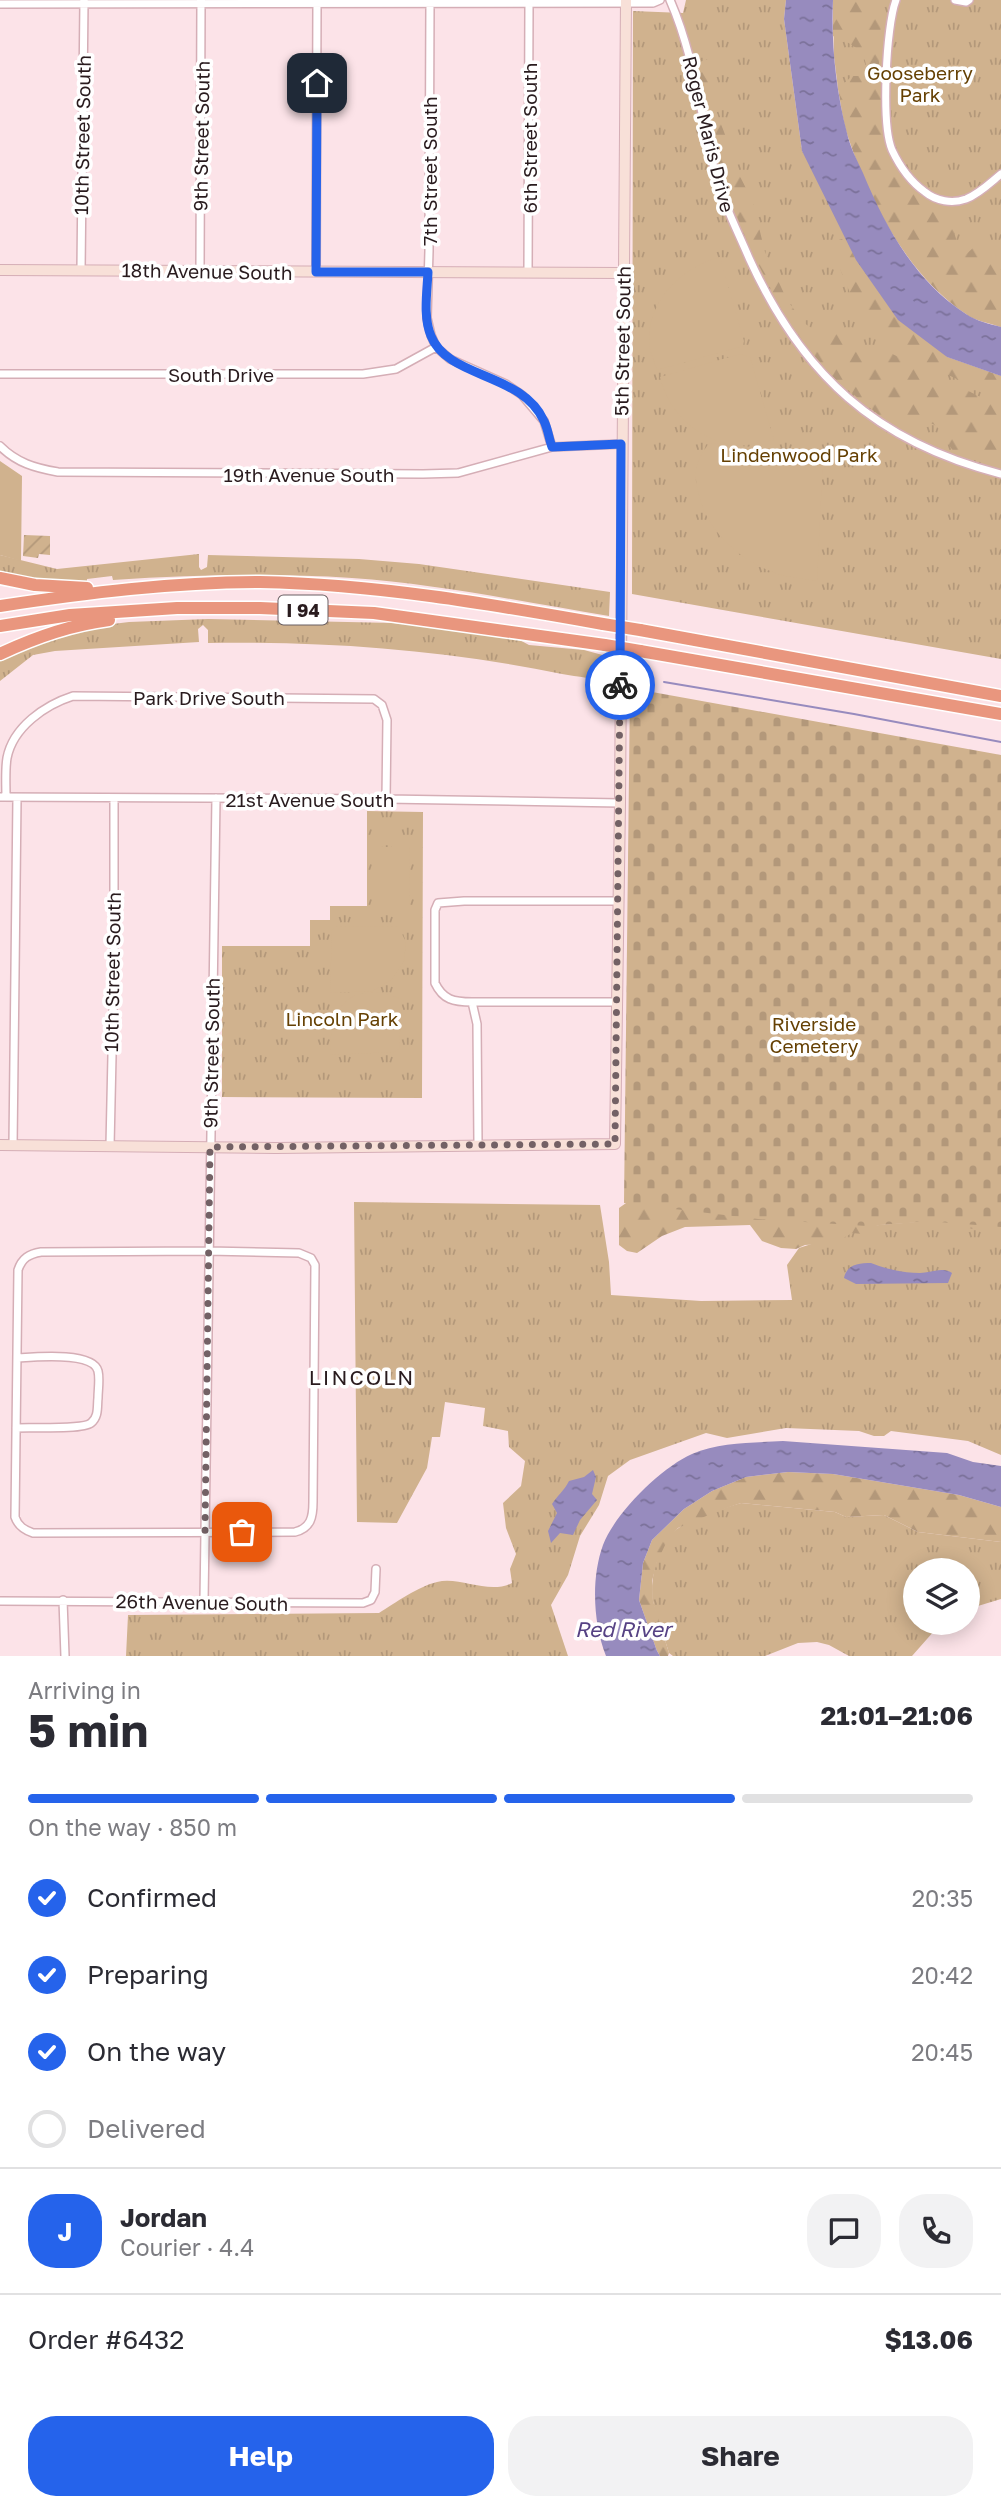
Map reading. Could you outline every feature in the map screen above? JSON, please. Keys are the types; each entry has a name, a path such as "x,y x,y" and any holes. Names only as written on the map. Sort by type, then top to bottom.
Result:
{"highway":[{"path":"0,578 35,585 125,590"},
{"name":"I 94","path":"0,606 178,584 261,582 372,589 496,605 1001,696"},
{"name":"I 94","path":"0,626 69,615 177,608 374,613 605,645 1001,714"},
{"path":"0,654 34,638 81,624 208,608"}],"street":[{"path":"0,4 653,3 660,0"},
{"name":"Roger Maris Drive","path":"670,0 690,57 723,199 759,282 797,345 833,385 865,413 916,443 952,460 1001,474"},
{"path":"896,0 888,42 887,121 891,148 901,166 918,187 939,200 965,199 1001,174"},
{"path":"955,0 969,0"},
{"name":"5th Street South","path":"478,1144 615,1144 625,1"},
{"name":"10th Street South","path":"81,270 84,2"},
{"name":"9th Street South","path":"200,271 201,2"},
{"path":"316,272 317,2"},
{"name":"7th Street South","path":"430,2 427,317 436,347"},
{"name":"6th Street South","path":"528,273 529,3"},
{"name":"18th Avenue South","path":"0,270 623,273"},
{"path":"436,347 450,359 506,384 522,395 544,421 552,447"},
{"name":"South Drive","path":"0,374 363,374 396,369 436,347"},
{"name":"19th Avenue South","path":"0,446 18,461 31,467 58,472 411,474 458,473 552,447 621,444"},
{"name":"Park Drive South","path":"3,797 7,758 13,742 30,719 73,696 348,697 374,699 382,705 387,720 386,799"},
{"name":"21st Avenue South","path":"3,797 620,803"},
{"path":"13,1146 18,798"},
{"name":"9th Street South","path":"204,1601 216,798"},
{"name":"10th Street South","path":"110,1146 114,799"},
{"path":"617,1002 456,1002 448,999 439,993 435,983 435,910 441,902 618,901"},
{"path":"0,1146 478,1144 477,1024 472,1002"},
{"path":"208,1251 299,1252 311,1258 316,1272 313,1517 302,1530 295,1532 75,1534 27,1531 17,1523 15,1517 18,1270 26,1256 41,1252 208,1251"},
{"path":"16,1428 82,1426 92,1423 97,1414 98,1370 93,1363 80,1358 17,1358"},
{"name":"26th Avenue South","path":"0,1601 363,1604 371,1601 375,1592 376,1569"},
{"path":"63,1600 65,1656"}],"green space":[{"name":"Lindenwood Park","path":"686,0 786,0 784,19 802,151 947,357 1001,376 1001,659 632,594 633,11 683,13"},
{"name":"Gooseberry Park","path":"833,0 1001,0 1001,327 968,316 838,89 834,56"},
{"path":"833,0 882,0 879,64 873,67 866,65 858,50 833,36"},
{"path":"708,59 713,62 713,98 717,113 753,203 765,252 787,300 804,323 816,331 825,328 841,329 862,354 876,346 1001,407 1001,468 982,451 970,455 956,452 933,424 879,415 837,381 793,332 751,250 724,186 697,63"},
{"path":"852,76 864,76 883,86 885,128 891,162 909,189 946,210 963,257 973,248 998,246 1001,250 998,261 1001,270 1001,327 970,316 945,298 926,280 894,236 867,186 846,131 838,89"},
{"path":"845,238 856,260 898,320 947,357 1001,376 1001,399 912,357 894,347 869,326 852,297 829,243"},
{"path":"720,257 744,341 743,346 657,370 650,349 649,333 652,317 659,303 668,290 692,269"},
{"path":"740,354 750,357 774,440 741,446 819,457 823,461 817,581 785,576 744,557 721,537 705,513 700,499 696,470 704,450 709,443 733,445 707,436 686,422 670,402 660,377"},
{"path":"0,461 22,476 21,561 0,555"},
{"path":"24,535 50,536 50,555 39,554 38,558 23,556"},
{"path":"199,554 201,570 207,567 208,555 359,559 419,564 610,592 609,616 449,589 352,578 233,575 113,580 112,576 76,582 32,578 0,571 0,555 57,569"},
{"path":"208,619 394,623 516,638 529,645 584,650 610,657 609,682 430,653 342,646 208,643 208,630 203,625 198,629 199,642 55,651 33,655 0,681 0,658 80,628 129,622"},
{"name":"Riverside Cemetery","path":"630,688 1001,755 1001,1227 927,1221 867,1226 758,1219 624,1203"},
{"name":"Lincoln Park","path":"367,811 423,812 422,1098 222,1097 222,946 310,946 310,920 330,920 330,906 367,906"},
{"path":"373,847 409,847 410,905 373,905"},
{"path":"398,926 406,942 404,961 392,979 373,991 330,993 332,930 335,927"},
{"path":"379,992 402,999 399,1049 394,1052 330,1055 332,1029 342,1006 356,995"},
{"path":"1001,1196 1001,1229 973,1229 923,1222 878,1225 863,1234 852,1233 835,1243 805,1245 796,1249 781,1248 762,1241 750,1225 685,1227 662,1236 637,1253 627,1251 619,1245 619,1208 629,1201"},
{"path":"354,1202 600,1205 611,1295 701,1301 792,1300 787,1265 799,1248 867,1226 927,1221 1001,1227 1001,1455 968,1441 891,1431 884,1436 874,1436 859,1431 786,1428 727,1438 706,1433 630,1460 608,1476 599,1505 580,1536 568,1575 551,1605 568,1656 126,1656 128,1615 379,1613 415,1591 437,1582 455,1581 493,1587 512,1583 510,1569 516,1554 506,1528 503,1503 521,1486 525,1461 509,1447 508,1431 483,1426 485,1408 445,1402 440,1437 432,1437 427,1468 397,1523 357,1522"},
{"path":"788,1472 833,1474 959,1495 1001,1507 1001,1542 918,1532 884,1515 846,1517 835,1512 741,1503 678,1528 667,1541 652,1581 653,1601 669,1653 668,1656 660,1656 639,1600 643,1563 652,1540 684,1509 712,1491 746,1477"},
{"path":"741,1503 835,1512 846,1517 884,1515 918,1532 1001,1542 1001,1599 980,1605 980,1558 903,1558 903,1635 931,1635 912,1656 849,1656 817,1642 798,1643 765,1656 673,1656 669,1653 653,1601 654,1571 666,1541 680,1527 702,1516"}],"water":[{"path":"786,0 833,0 837,84 854,153 892,233 917,269 948,301 966,314 1001,327 1001,376 947,357 898,320 856,260 802,151 784,19"},
{"path":"871,1263 907,1272 940,1270 952,1273 948,1283 856,1284 844,1278 851,1267"},
{"name":"Red River","path":"783,1441 947,1453 973,1462 1001,1466 1001,1507 959,1495 833,1474 788,1472 746,1477 712,1491 684,1509 652,1540 643,1563 639,1600 660,1656 606,1656 598,1629 595,1586 603,1545 618,1519 654,1480 692,1454 725,1445"},
{"path":"593,1470 596,1477 592,1494 597,1500 580,1520 573,1535 560,1533 551,1543 548,1531 557,1513 552,1504 569,1481 584,1477"}],"waterway":[{"path":"664,682 1001,742"}],"way so far":[{"path":"242,1532 205,1531 210,1147 615,1144 620,685"}],"district":[{"name":"LINCOLN","path":"362,1377"}],"route":[{"path":"317,83 316,272 428,272 427,317 436,347 450,359 506,384 522,395 544,421 552,447 621,444 620,685"}]}
